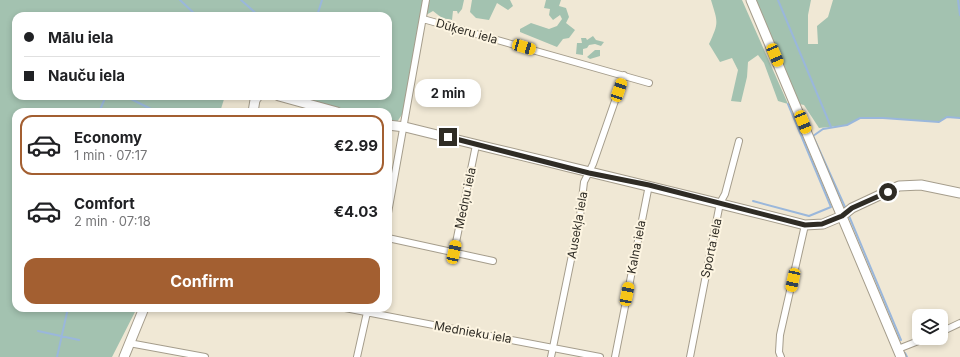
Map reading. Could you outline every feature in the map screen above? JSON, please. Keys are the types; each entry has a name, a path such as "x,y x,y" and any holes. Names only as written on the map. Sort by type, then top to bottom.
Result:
{"street":[{"path":"392,193 405,127 426,0"},
{"path":"751,0 899,353 913,345"},
{"name":"Dūķeru iela","path":"423,19 649,83"},
{"name":"Ausekļa iela","path":"551,357 580,216 584,182 589,173 624,75"},
{"path":"293,100 321,108"},
{"path":"392,125 405,127 589,173 649,185 805,225 822,224 842,216 852,208 899,186 921,185 960,193"},
{"name":"Sporta iela","path":"690,357 720,204 725,194 739,141"},
{"name":"Medņu iela","path":"454,252 476,145"},
{"name":"Kalna iela","path":"615,357 649,185"},
{"path":"781,357 779,352 780,335 805,225"},
{"path":"392,239 493,261"},
{"path":"124,357 142,312"},
{"path":"357,357 368,312"},
{"name":"Mednieku iela","path":"378,312 600,357"},
{"path":"948,329 960,323"},
{"path":"130,343 205,357"}],"green space":[{"path":"0,0 423,0 403,113 397,122 392,122 392,108 334,108 306,100 392,100 392,12 12,12 12,100 224,100 221,108 12,108 12,312 135,312 112,357 0,357"},
{"path":"428,0 464,0 462,9 458,14 457,11 453,11 452,20 442,18 433,11 426,15"},
{"path":"472,0 510,0 513,6 508,10 497,3 489,20 476,18 470,12"},
{"path":"546,0 561,0 559,6 566,8 569,17 566,23 575,30 569,38 563,39 557,47 520,32 520,29 531,23 549,29 557,26 562,19 560,15 553,20 549,15 550,9 544,8"},
{"path":"711,0 742,0 788,104 778,101 764,63 758,55 748,62 747,77 741,102 731,101 738,70 732,58 720,62 709,44 716,26 716,18"},
{"path":"756,0 811,0 808,15 808,44 818,44 817,26 828,17 833,0 960,0 960,118 947,117 939,122 861,118 847,125 819,128 804,105 799,104"},
{"path":"593,36 596,40 604,42 601,46 595,44 589,45 587,48 583,49 583,55 576,54 577,43 582,43 581,38 586,38 587,40"},
{"path":"595,50 600,50 600,56 590,59 587,57"}],"waterway":[{"path":"180,0 193,12"},
{"path":"241,0 254,12"},
{"path":"318,12 322,0"},
{"path":"778,0 831,127"},
{"path":"958,0 960,15"},
{"path":"101,108 104,100"},
{"path":"133,100 149,108"},
{"path":"753,201 809,216 831,207 788,104"},
{"path":"845,207 813,136 823,129 847,125 860,118 939,122 947,117 960,118"},
{"path":"849,216 901,340"},
{"path":"57,357 67,312"},
{"path":"38,331 79,340"},
{"path":"905,353 907,357"}],"route":[{"path":"448,137 589,173 649,185 805,225 822,224 842,216 852,208 888,192"}]}
